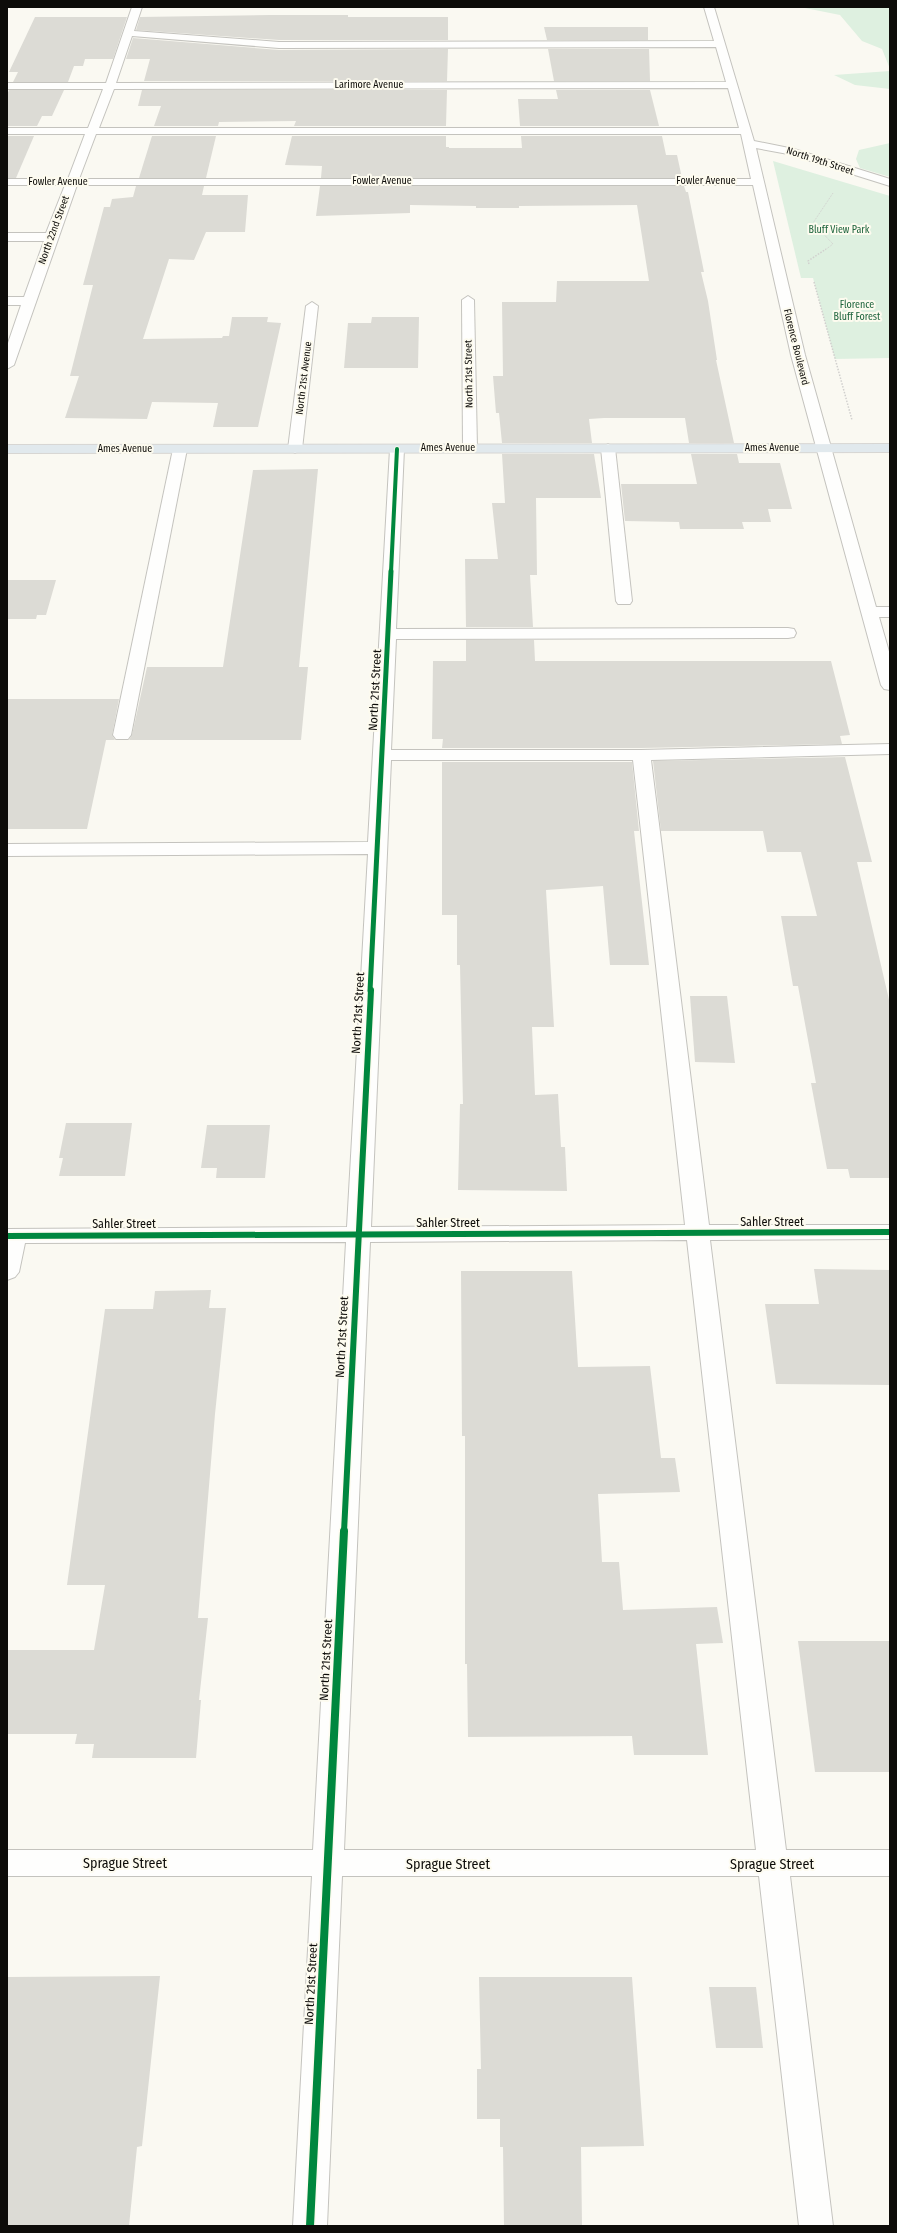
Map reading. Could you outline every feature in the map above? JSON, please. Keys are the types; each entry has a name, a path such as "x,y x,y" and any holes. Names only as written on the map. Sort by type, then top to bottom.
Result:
{"main road":[{"name":"Ames Avenue","path":"7,449 890,448"}],"street":[{"name":"North 22nd Street","path":"7,365 51,237 110,85 137,7"},
{"name":"Florence Boulevard","path":"709,7 718,44 732,85 745,131 798,355 890,685"},
{"path":"128,33 279,45 718,44"},
{"name":"Larimore Avenue","path":"7,86 732,85"},
{"path":"7,131 745,131"},
{"name":"North 19th Street","path":"748,143 790,151 890,183"},
{"name":"Fowler Avenue","path":"7,182 757,182"},
{"path":"7,237 51,237"},
{"name":"North 21st Street","path":"468,300 470,448"},
{"path":"7,301 29,301"},
{"name":"North 21st Avenue","path":"295,449 312,306"},
{"path":"608,448 624,601"},
{"path":"122,735 180,449"},
{"name":"North 21st Street","path":"310,2226 397,449"},
{"path":"869,612 890,612"},
{"path":"389,634 788,633"},
{"path":"382,755 641,755 890,749"},
{"path":"641,755 816,2226"},
{"path":"7,850 378,848"},
{"name":"Sahler Street","path":"11,1236 890,1232"},
{"path":"7,1272 11,1236"},
{"name":"Sprague Street","path":"7,1863 890,1863"}],"path":[{"path":"810,266 808,261 833,244 813,224 816,215 828,204 833,193"},
{"path":"813,277 860,448"}],"green space":[{"path":"800,7 890,7 890,69 882,49 862,41 840,15"},
{"path":"890,71 890,89 855,85 834,75"},
{"path":"890,143 890,177 860,168 856,159 859,150"},
{"name":"Bluff View Park","path":"773,161 890,196 890,358 835,359 813,278 801,278"}],"building":[{"path":"270,15 448,17 448,40 279,40 136,30 140,17"},
{"path":"35,17 127,17 113,59 85,59 83,66 74,66 68,82 13,82 18,72 9,72"},
{"path":"544,27 648,27 648,40 547,40"},
{"path":"133,38 279,50 448,49 447,81 144,81 150,59 126,59"},
{"path":"548,49 649,49 650,81 554,81"},
{"path":"9,90 64,90 52,116 42,116 37,126 7,126 7,95"},
{"path":"142,90 447,90 446,126 294,126 296,121 219,122 218,126 154,126 161,106 138,106"},
{"path":"556,90 650,90 659,126 520,126 518,99 558,99"},
{"path":"7,136 34,136 16,178 7,178"},
{"path":"152,136 216,136 206,178 139,178"},
{"path":"292,136 446,136 446,147 449,148 522,148 521,136 662,136 666,155 677,155 682,178 321,178 322,166 285,165"},
{"path":"136,186 204,186 202,195 248,195 245,232 206,232 194,260 169,259 143,339 222,338 223,336 229,336 232,317 268,317 267,322 281,323 258,427 213,427 218,403 152,402 147,419 65,418 79,376 70,376 93,285 83,285 104,207 110,207 112,199 133,197"},
{"path":"320,186 684,186 686,192 688,192 704,272 701,272 708,301 716,360 734,443 689,443 685,418 604,418 589,419 592,443 502,443 499,413 496,413 493,376 503,376 502,302 556,302 557,281 649,281 637,205 476,208 476,206 410,205 410,213 316,216"},
{"path":"372,317 419,317 418,368 344,368 348,323 371,323"},
{"path":"502,454 594,454 601,498 536,498 537,575 530,575 533,627 466,627 465,559 498,559 492,503 505,503"},
{"path":"691,454 737,454 739,463 780,463 792,509 768,509 771,522 742,522 744,529 680,529 679,522 625,521 621,484 697,484"},
{"path":"318,469 299,667 308,667 301,740 129,740 132,735 147,667 223,667 253,470"},
{"path":"7,580 56,580 46,615 37,615 36,619 7,619"},
{"path":"466,640 534,640 535,661 831,661 850,735 840,736 842,744 641,748 442,748 443,739 432,739 433,661 466,661"},
{"path":"7,699 119,699 112,735 115,740 106,740 87,829 7,829"},
{"path":"845,757 872,862 857,862 890,1004 890,1178 850,1178 848,1169 827,1169 811,1083 816,1083 798,986 793,986 781,916 817,916 801,852 767,852 763,831 661,831 653,761"},
{"path":"442,762 632,762 639,831 634,831 649,965 610,965 603,886 546,890 554,1027 532,1027 535,1095 558,1094 561,1147 565,1147 567,1191 458,1190 460,1104 463,1104 460,965 457,965 457,915 442,915"},
{"path":"690,996 727,996 735,1063 695,1062"},
{"path":"66,1123 132,1123 125,1176 59,1176 63,1158 59,1158"},
{"path":"207,1125 270,1125 265,1178 216,1178 217,1168 201,1168"},
{"path":"814,1269 890,1270 890,1385 776,1384 765,1304 819,1304"},
{"path":"461,1271 572,1271 578,1367 650,1366 661,1458 675,1458 680,1492 598,1494 602,1562 619,1562 623,1610 717,1607 723,1643 696,1644 708,1755 634,1755 632,1736 468,1737 467,1664 465,1664 465,1436 462,1436"},
{"path":"211,1290 209,1308 226,1308 215,1414 198,1618 208,1618 199,1700 201,1700 196,1758 92,1758 94,1744 75,1744 77,1734 7,1734 7,1650 94,1650 105,1585 67,1585 105,1309 153,1309 155,1291"},
{"path":"798,1641 890,1641 890,1772 815,1772"},
{"path":"160,1976 142,2146 137,2147 129,2226 7,2226 7,1977"},
{"path":"479,1977 632,1977 644,2146 581,2147 582,2226 504,2226 503,2147 500,2147 500,2119 477,2119 477,2069 481,2069"},
{"path":"709,1987 756,1987 763,2048 716,2048"}],"cycle path":[{"path":"310,2226 397,449"},
{"path":"7,1236 890,1232"}],"park label":[{"name":"Florence Bluff Forest","path":"857,310"}]}
